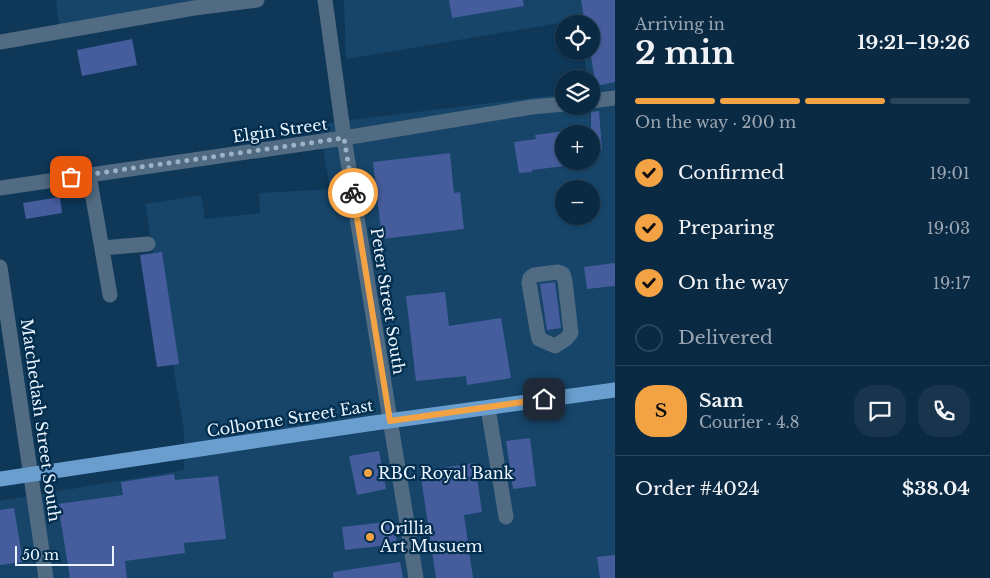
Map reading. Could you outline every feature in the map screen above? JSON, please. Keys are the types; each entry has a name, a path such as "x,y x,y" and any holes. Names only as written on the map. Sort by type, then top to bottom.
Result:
{"main road":[{"name":"Colborne Street East","path":"0,480 390,421 615,390"}],"street":[{"path":"0,42 194,8 258,0"},
{"name":"Peter Street South","path":"325,0 344,138 416,578"},
{"path":"600,100 615,98"},
{"name":"Elgin Street","path":"0,188 344,138 555,105"},
{"path":"89,175 110,295"},
{"path":"102,248 148,244"},
{"name":"Matchedash Street South","path":"0,267 46,578"},
{"path":"555,272 561,273 564,276 571,333 566,339 555,346 539,339 529,283 530,278 534,275 555,272"},
{"path":"488,408 506,517"}],"shaded area":[{"path":"56,0 251,0 60,32"},
{"path":"344,0 615,0 615,578 0,578 0,501 184,470 184,430 145,204 201,195 205,219 260,213 259,193 330,189 319,124 555,95 555,115 600,115 600,70 586,70 585,60 600,60 600,15 555,15 555,24 346,59"}],"building":[{"path":"449,0 523,0 524,6 452,18"},
{"path":"581,0 615,0 615,82 600,85 600,70 593,70 592,60 600,60 600,15 584,15"},
{"path":"132,39 137,65 82,76 77,50"},
{"path":"591,115 599,115 602,149 600,149 600,125 591,125"},
{"path":"555,132 555,167 519,173 514,142 536,139 535,135"},
{"path":"450,153 454,193 460,192 464,229 382,239 373,162"},
{"path":"60,197 62,213 26,219 23,203"},
{"path":"162,252 179,364 157,367 140,255"},
{"path":"615,263 615,286 587,289 584,267"},
{"path":"555,282 561,328 547,330 540,284"},
{"path":"445,292 449,326 501,318 511,378 467,385 466,376 416,381 406,296"},
{"path":"530,438 536,486 513,489 506,441"},
{"name":"RBC Royal Bank","path":"379,451 386,489 357,495 349,456"},
{"path":"475,463 482,512 464,515 473,578 436,578 420,471"},
{"path":"174,474 175,480 218,476 226,539 184,543 185,553 125,561 127,578 70,578 58,504 123,495 121,482"},
{"path":"14,508 23,562 0,565 0,510"},
{"name":"Orillia Art Musuem","path":"394,521 397,544 345,550 342,527"},
{"path":"615,555 615,578 600,578 597,557"},
{"path":"400,562 403,578 333,578 333,572"}],"way so far":[{"path":"71,177 344,138 353,193"}],"place":[{"name":"RBC Royal Bank","path":"368,473"},
{"name":"Orillia Art Musuem","path":"370,537"}],"route":[{"path":"353,193 390,421 544,399"}]}
